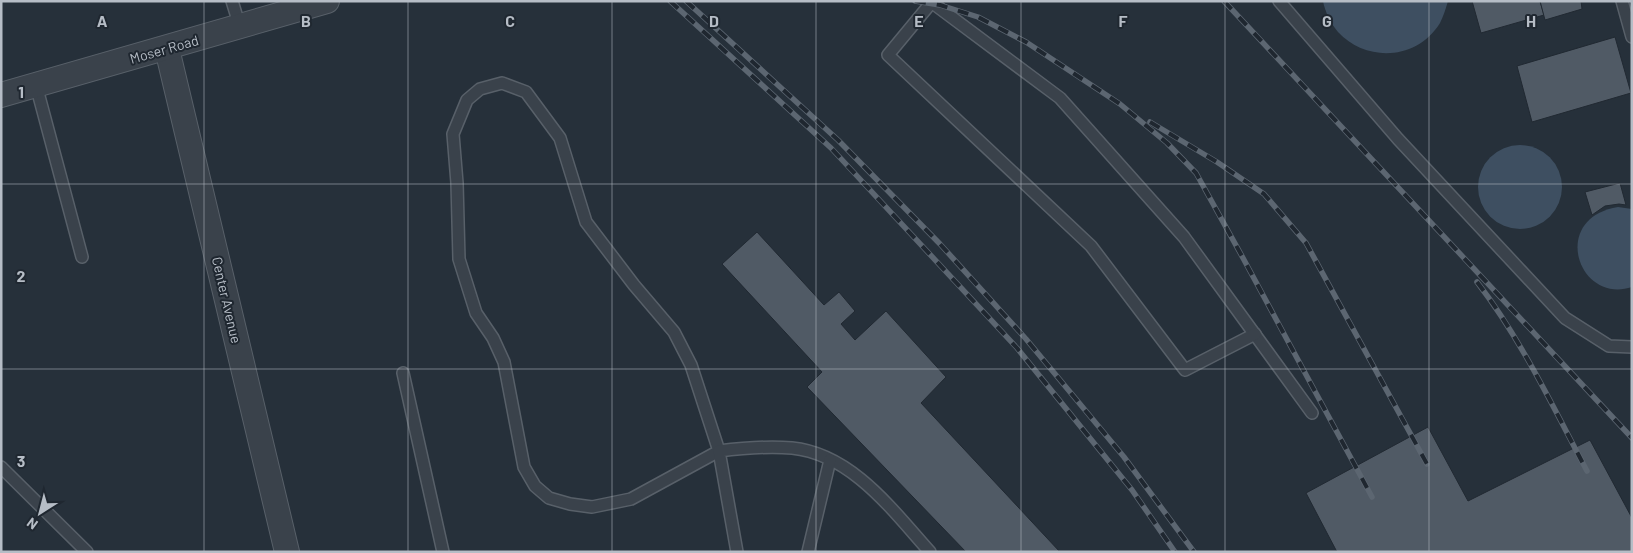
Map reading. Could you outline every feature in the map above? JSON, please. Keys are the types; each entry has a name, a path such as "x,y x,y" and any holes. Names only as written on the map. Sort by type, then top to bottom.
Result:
{"street":[{"name":"Moser Road","path":"1,95 327,1"},
{"name":"Center Avenue","path":"167,48 287,552"}],"lane":[{"path":"232,1 240,27"},
{"path":"1279,1 1398,140 1565,318 1609,346 1632,347"},
{"path":"1622,1 1632,37"},
{"path":"1255,334 1186,370 1091,246 888,55 930,2 1060,98 1184,237 1255,334 1312,413"},
{"path":"737,552 719,451 691,365 674,332 634,286 586,222 560,138 526,92 502,84 480,89 467,100 453,134 457,183 459,259 476,313 493,338 504,362 524,467 535,486 548,498 592,507 631,499 719,451 747,448 793,448 818,454 842,466 876,492 930,552"},
{"path":"36,85 82,257"},
{"path":"403,373 443,552"},
{"path":"808,552 830,460"},
{"path":"1,467 87,552"}],"water":[{"path":"1323,1 1448,1 1440,23 1430,35 1418,44 1405,50 1377,53 1363,49 1350,42 1338,32 1327,14"},
{"path":"1520,145 1536,148 1550,157 1559,171 1562,187 1559,203 1550,217 1536,226 1520,229 1504,226 1490,217 1481,203 1478,187 1481,171 1490,157 1504,148"},
{"path":"1618,207 1632,209 1632,287 1613,289 1597,284 1586,272 1579,258 1578,242 1583,227 1597,214"}],"building":[{"path":"1472,1 1540,1 1544,15 1481,33"},
{"path":"1540,1 1581,1 1582,9 1545,20"},
{"path":"1615,37 1631,93 1532,122 1517,66"},
{"path":"1620,183 1626,205 1605,206 1592,215 1585,192"},
{"path":"757,232 824,305 839,292 855,311 841,324 855,340 886,311 946,377 921,403 1060,552 966,552 807,387 822,372 722,264"},
{"path":"1428,427 1468,501 1590,440 1632,518 1632,552 1337,552 1306,493"}],"railway":[{"path":"670,1 831,148 1017,348 1132,490 1175,552"},
{"path":"686,1 838,140 940,244 1026,339 1124,457 1194,552"},
{"path":"915,1 940,5 978,17 1026,42 1120,104 1167,143 1196,173 1372,497"},
{"path":"1224,1 1632,438"},
{"path":"1150,122 1217,162 1264,194 1306,243 1427,464"},
{"path":"1477,282 1522,350 1587,471"}]}
